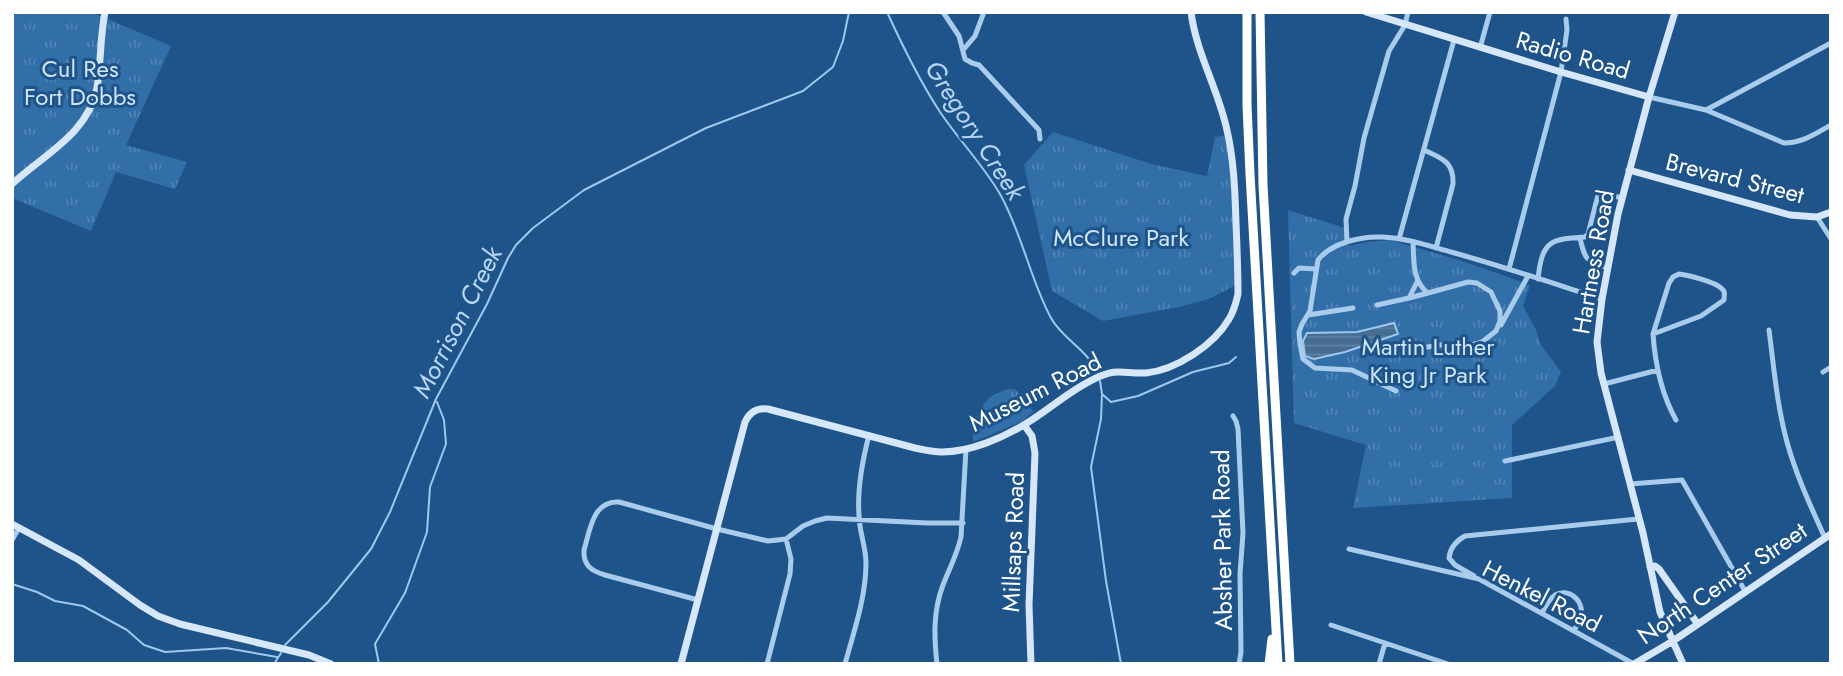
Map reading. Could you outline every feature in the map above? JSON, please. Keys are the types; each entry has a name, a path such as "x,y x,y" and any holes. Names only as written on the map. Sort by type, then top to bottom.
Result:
{"highway":[{"path":"1247,12 1250,174 1278,664"},
{"path":"1260,12 1263,185 1287,624 1292,664"},
{"path":"1269,664 1273,608 1272,564"}],"street":[{"path":"12,184 66,140 87,115 96,90 105,12"},
{"path":"943,12 959,36 965,59 979,65 1039,130 1040,139"},
{"path":"964,49 975,36 984,12"},
{"name":"Museum Road","path":"681,664 745,422 748,415 754,411 768,409 933,452 957,451 1024,425 1071,392 1098,377 1114,371 1154,372 1183,361 1215,337 1230,318 1235,307 1238,281 1231,151 1226,124 1198,46 1191,12"},
{"name":"Radio Road","path":"1366,12 1650,97"},
{"path":"1346,242 1346,219 1364,138 1389,51 1405,25 1408,12"},
{"path":"1480,48 1490,12"},
{"name":"Hartness Road","path":"1675,12 1622,198 1602,299 1597,342 1599,364 1660,612 1683,664"},
{"path":"1509,269 1561,72 1566,19"},
{"path":"1399,239 1454,40"},
{"path":"1706,110 1831,43"},
{"path":"1650,97 1706,110 1784,143 1804,140 1831,125"},
{"path":"1424,150 1444,160 1454,174 1436,248"},
{"name":"Brevard Street","path":"1629,170 1790,215 1817,216 1831,212"},
{"path":"1538,279 1541,259 1554,241 1559,238 1585,237 1588,234 1599,194 1622,198"},
{"path":"1817,216 1831,239"},
{"path":"1396,391 1352,370 1315,368 1306,362 1301,354 1299,332 1311,304 1318,260 1322,254 1346,242 1379,237 1413,242 1602,299"},
{"path":"1580,237 1587,260 1608,268"},
{"path":"1409,298 1417,282 1413,242"},
{"path":"1294,273 1299,268 1316,269"},
{"path":"1653,334 1701,316 1720,304 1725,294 1722,288 1679,274 1673,277 1664,295 1653,334 1654,352 1669,408 1676,420"},
{"path":"1416,349 1482,342 1496,331 1528,276"},
{"path":"1417,282 1429,293"},
{"path":"1377,305 1468,282 1477,283 1492,292 1500,312 1496,331"},
{"path":"1496,306 1504,310 1510,309"},
{"path":"1308,315 1353,309"},
{"path":"1769,330 1786,440 1808,502 1828,536"},
{"path":"1823,372 1831,367"},
{"path":"1604,384 1658,370"},
{"name":"Absher Park Road","path":"1233,416 1238,429 1243,533 1239,664"},
{"name":"Millsaps Road","path":"1024,425 1031,436 1035,453 1030,591 1031,664"},
{"path":"845,664 865,582 866,562 859,519 858,491 869,435"},
{"path":"1505,461 1619,437"},
{"path":"937,664 934,622 937,602 957,552 963,523 967,449"},
{"path":"1630,484 1682,480 1745,592"},
{"path":"698,600 591,570 586,564 584,550 598,509 604,504 619,502 768,541 786,539 815,521 827,517 963,523"},
{"path":"1479,579 1455,565 1449,558 1456,541 1465,536 1638,519"},
{"path":"12,540 16,526 79,560 158,616 180,624 309,655 331,664"},
{"name":"North Center Street","path":"1634,664 1673,641 1828,536"},
{"path":"767,664 790,574 786,539"},
{"name":"Henkel Road","path":"1349,550 1479,579 1634,664"},
{"path":"1650,566 1658,568 1697,623"},
{"path":"1542,613 1554,595 1567,593 1574,596 1582,608 1574,631"},
{"path":"1331,625 1447,664"},
{"path":"1379,664 1385,643"}],"green space":[{"name":"Cul Res Fort Dobbs","path":"12,12 91,12 171,46 126,145 187,162 175,189 116,172 91,231 12,198"},
{"name":"McClure Park","path":"1053,132 1151,164 1207,176 1215,137 1228,135 1238,284 1209,299 1103,321 1052,291 1024,165"},
{"name":"Martin Luther King Jr Park","path":"1288,210 1348,229 1349,246 1390,240 1530,285 1523,306 1541,345 1561,372 1555,386 1512,425 1512,498 1353,508 1366,445 1294,423"},
{"path":"1014,389 1025,398 1033,412 1021,422 973,442 975,423 983,405 994,395"}],"shaded area":[{"path":"1394,323 1398,334 1345,352 1314,359 1305,356 1303,341 1307,333 1357,332"}],"waterway":[{"name":"Morrison Creek","path":"285,645 328,602 371,549 390,512 436,399 516,245 533,228 584,190 706,128 803,91 833,67 843,41 849,12"},
{"name":"Gregory Creek","path":"887,12 932,100 1000,194 1051,318 1062,333 1089,359 1099,376"},
{"path":"1102,394 1111,402 1138,396 1193,372 1229,363 1236,357"},
{"name":"Gregory Creek","path":"1100,381 1101,419 1091,467 1106,581 1121,664"},
{"path":"379,664 375,644 405,593 427,532 430,487 446,444 444,420 437,402"},
{"path":"12,584 55,601 83,606 127,630 144,645 165,652 226,648 277,657"},
{"name":"Morrison Creek","path":"274,664 281,653"}]}
